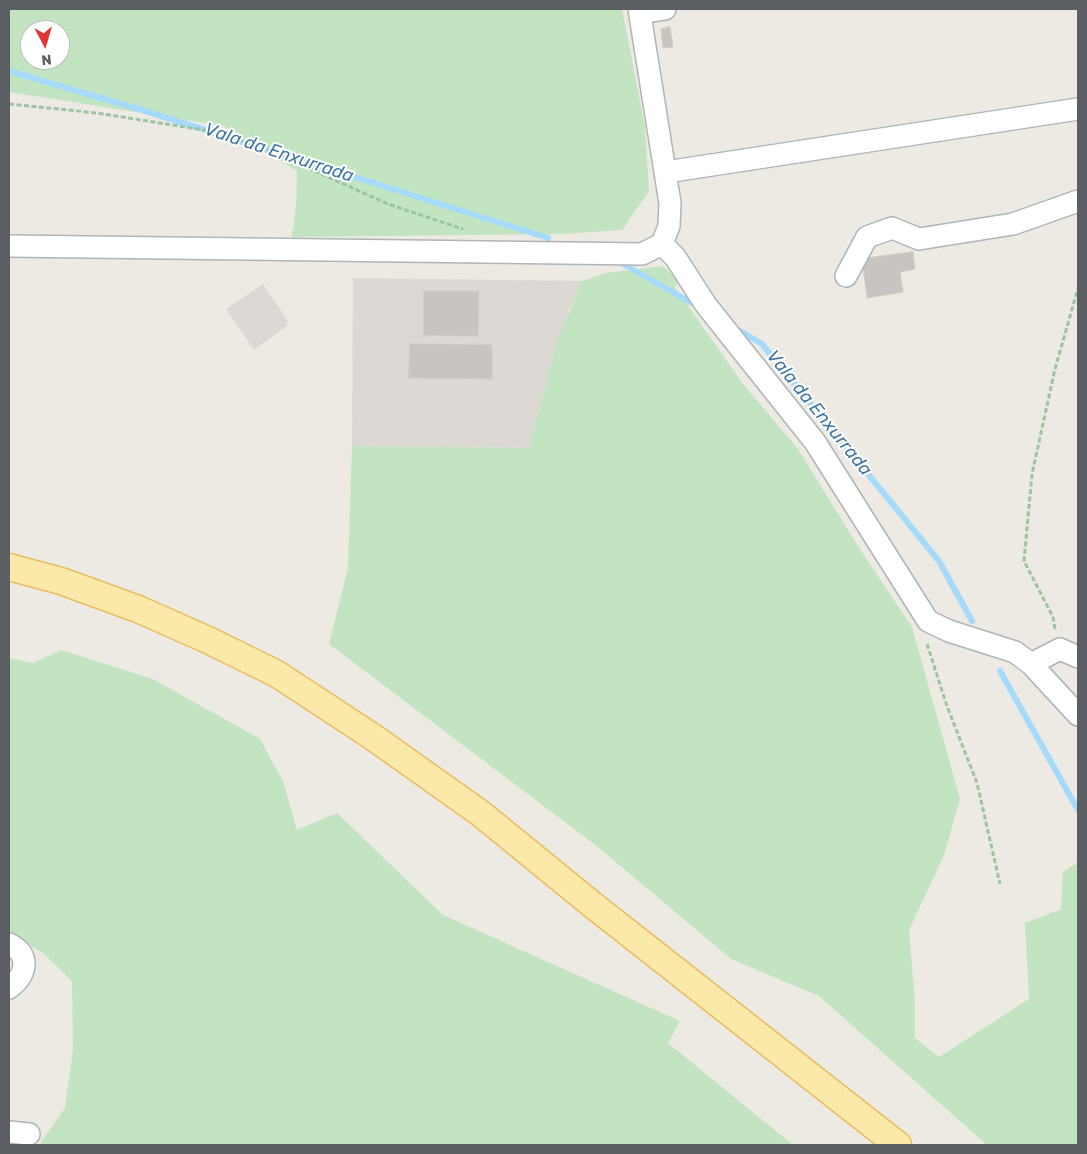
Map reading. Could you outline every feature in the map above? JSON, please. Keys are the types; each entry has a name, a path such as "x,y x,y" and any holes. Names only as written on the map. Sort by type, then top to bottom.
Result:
{"main road":[{"path":"9,567 61,581 138,609 278,674 373,737 480,813 594,906 898,1145"}],"street":[{"path":"9,246 642,254 662,244 669,226 670,203 640,11 665,9"},
{"path":"666,172 1078,109"},
{"path":"846,276 867,237 892,228 919,239 1013,224 1078,201"},
{"path":"662,244 675,258 706,305 815,442 928,621 1015,652 1031,664 1078,715"},
{"path":"1031,664 1069,653"},
{"path":"9,944 17,947 22,954 24,970 21,978 9,988"}],"path":[{"path":"9,104 97,114 204,130 261,148 388,204 470,231"},
{"path":"1069,653 1024,560 1032,474 1055,370 1078,288"},
{"path":"928,621 927,644 947,706 977,783 1000,884"}],"shaded area":[{"path":"353,278 582,281 569,310 529,448 352,446"},
{"path":"263,284 288,321 286,322 288,325 254,350 226,309"}],"green space":[{"path":"9,9 622,9 645,127 649,191 622,230 562,234 292,237 296,207 297,171 224,126 9,92"},
{"path":"663,266 680,282 674,286 743,384 798,449 856,543 912,627 960,799 944,855 909,930 915,1003 915,1038 939,1057 1029,999 1025,923 1061,909 1063,872 1078,862 1078,1145 987,1145 819,996 731,959 598,847 329,644 348,568 352,446 529,448 558,339 582,281 606,273"},
{"path":"61,650 153,679 260,739 283,781 297,830 337,813 443,915 680,1021 668,1043 793,1145 39,1145 65,1108 73,1049 72,981 43,953 9,933 9,658 33,663"}],"building":[{"path":"670,27 673,47 663,48 661,29"},
{"path":"913,252 915,269 900,272 903,292 867,298 862,259"},
{"path":"424,291 479,291 478,336 424,335"},
{"path":"410,344 492,345 492,379 409,378"}],"waterway":[{"name":"Vala da Enxurrada","path":"9,71 142,110 548,238"},
{"name":"Vala da Enxurrada","path":"618,261 699,307"},
{"name":"Vala da Enxurrada","path":"733,327 762,344 939,561 972,621"},
{"name":"Vala da Enxurrada","path":"1000,671 1078,810"}]}
